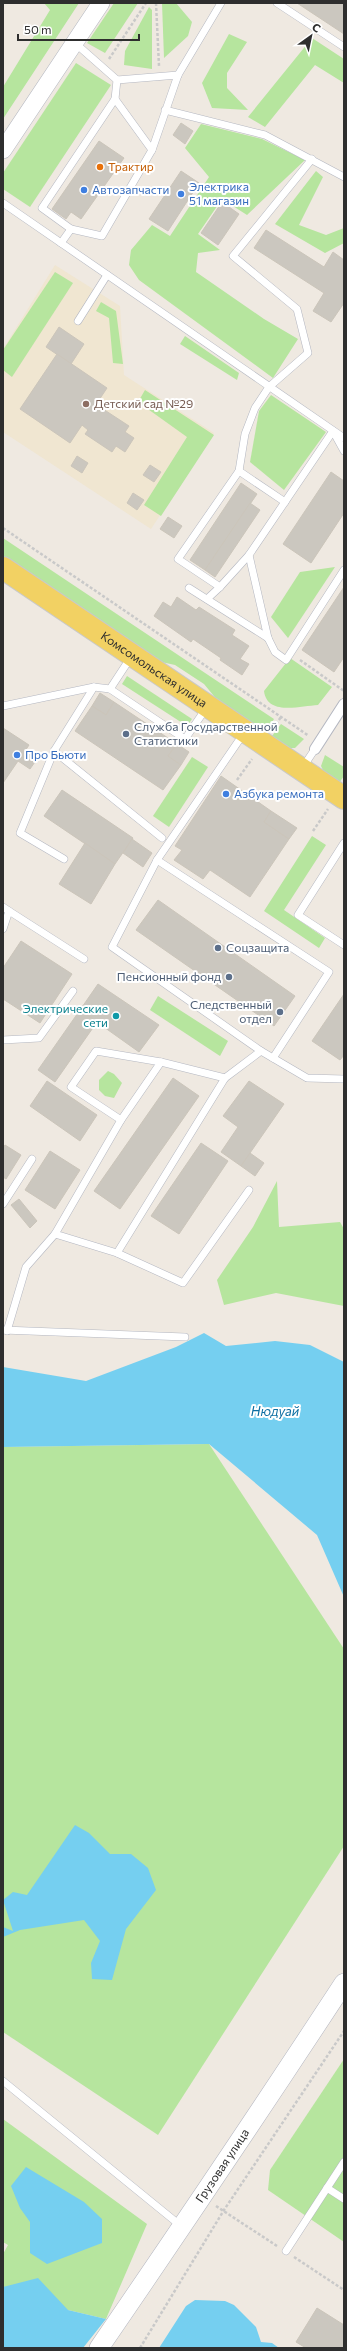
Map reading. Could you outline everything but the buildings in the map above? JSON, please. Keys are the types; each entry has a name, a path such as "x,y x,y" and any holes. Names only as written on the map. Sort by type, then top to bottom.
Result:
{"main road":[{"name":"Комсомольская улица","path":"3,568 133,654 344,798"},
{"name":"Грузовая улица","path":"99,2348 182,2226 199,2198 241,2140 344,1983"}],"street":[{"path":"3,150 101,3"},
{"path":"317,746 344,704"}],"lane":[{"path":"118,80 115,99 42,208 71,229 102,236 152,150 178,75 221,3"},
{"path":"277,3 344,47"},
{"path":"75,43 118,80 178,75"},
{"path":"115,99 152,150"},
{"path":"165,110 265,135 344,177"},
{"path":"220,588 178,559 239,471 245,434 255,408 269,386 308,353 297,309 233,256 312,159"},
{"path":"3,203 344,438"},
{"path":"61,243 71,229"},
{"path":"78,321 107,275"},
{"path":"333,431 344,451"},
{"path":"206,599 220,588 249,555 333,431"},
{"path":"239,471 285,502"},
{"path":"249,555 268,638 275,652 286,660 344,570"},
{"path":"189,588 268,638"},
{"path":"110,689 133,654"},
{"path":"64,859 20,833 54,751 94,687"},
{"path":"3,706 94,687 110,689 185,738 208,706"},
{"path":"246,731 157,860 112,947 261,1051 307,1078 344,1079"},
{"path":"302,769 317,746"},
{"path":"54,751 162,838"},
{"path":"344,843 298,915 344,945"},
{"path":"337,854 344,859"},
{"path":"157,860 329,972 273,1058"},
{"path":"3,929 6,909 84,960"},
{"path":"3,1040 39,1038 73,991"},
{"path":"121,1120 71,1087 96,1051 161,1062 225,1078"},
{"path":"117,1253 225,1078 261,1051"},
{"path":"161,1062 121,1120 55,1234 26,1267 5,1331 184,1337"},
{"path":"3,1204 32,1159"},
{"path":"55,1234 117,1253 183,1282 249,1190"},
{"path":"3,2081 182,2226"},
{"path":"286,2252 344,2162"},
{"path":"327,2188 344,2199"}],"path":[{"path":"104,68 146,3"},
{"path":"156,3 160,76"},
{"path":"3,528 317,746"},
{"path":"290,652 344,691"},
{"path":"140,2348 224,2210 344,2031"},
{"path":"199,2198 224,2210 344,2290"}],"shaded area":[{"name":"Детский сад №29","path":"55,265 120,306 124,375 214,433 151,529 3,432 3,349"}],"green space":[{"path":"44,3 79,3 3,119 3,87 50,10"},
{"path":"114,3 138,3 105,53 87,43"},
{"path":"162,3 176,3 192,22 188,36 164,58"},
{"path":"149,7 152,10 152,69 124,65 125,51"},
{"path":"229,34 247,42 227,73 227,88 248,110 212,108 202,83"},
{"path":"312,38 344,59 344,83 315,65 265,127 248,117"},
{"path":"76,63 111,85 30,207 3,189 3,173"},
{"path":"201,124 262,139 305,160 247,215 222,199 198,234 220,250 198,253 196,272 264,319 298,339 273,378 139,280 129,265 131,250 152,225 170,236 209,177 185,148"},
{"path":"316,171 323,177 299,225 326,235 344,228 344,243 325,253 275,224"},
{"path":"55,272 73,283 12,377 3,370 3,350"},
{"path":"101,302 116,311 123,364 113,363 109,318 96,311"},
{"path":"185,336 239,373 237,380 180,344"},
{"path":"145,390 214,435 161,516 144,505 187,437 138,402"},
{"path":"271,395 326,432 284,490 250,462 259,411"},
{"path":"3,538 274,719 265,733 218,701 204,684 175,665 157,661 3,557"},
{"path":"335,567 288,638 271,617 300,572"},
{"path":"290,658 332,687 318,705 285,708 271,704 266,699 264,691"},
{"path":"127,676 192,719 187,726 122,684"},
{"path":"281,724 304,739 295,748 290,748 272,736"},
{"path":"325,755 344,767 344,776 339,783 324,772 321,766"},
{"path":"192,757 208,767 169,827 153,816"},
{"path":"312,836 326,845 284,910 325,938 319,948 264,911"},
{"path":"158,996 228,1041 220,1056 150,1010"},
{"path":"108,1071 114,1074 122,1083 114,1098 105,1096 99,1090 99,1080"},
{"path":"277,1181 279,1227 340,1222 344,1229 344,1306 276,1293 224,1305 217,1280 253,1227"},
{"path":"209,1444 344,1649 344,1846 158,2135 3,2032 3,1447"},
{"path":"344,2059 344,2242 268,2190 270,2170"},
{"path":"3,2119 147,2224 106,2319 68,2310 3,2348 3,2254 8,2245 3,2242"}],"water":[{"name":"Нюдуай","path":"204,1333 226,1346 275,1341 310,1345 344,1362 344,1597 317,1535 209,1444 3,1447 3,1367 86,1381 176,1347"},
{"path":"75,1825 89,1833 110,1854 131,1854 148,1868 156,1890 126,1929 112,1980 92,1979 91,1963 100,1941 84,1920 20,1930 3,1937 3,1927 13,1931 3,1900 13,1892 27,1895"},
{"path":"26,2167 84,2202 102,2219 102,2243 47,2264 30,2253 30,2222 20,2208 11,2186"},
{"path":"38,2278 68,2310 106,2319 83,2348 3,2348 3,2287"},
{"path":"195,2300 225,2301 234,2305 256,2327 261,2342 272,2343 279,2348 159,2348 186,2306"}],"place":[{"name":"Трактир","path":"100,167"},
{"name":"Автозапчасти","path":"84,190"},
{"name":"Электрика 51 магазин","path":"181,194"},
{"name":"Детский сад №29","path":"86,404"},
{"name":"Служба Государственной Статистики","path":"126,734"},
{"name":"Про Бьюти","path":"17,755"},
{"name":"Азбука ремонта","path":"226,794"},
{"name":"Соцзащита","path":"218,948"},
{"name":"Пенсионный фонд","path":"229,977"},
{"name":"Следственный отдел","path":"280,1012"},
{"name":"Электрические сети","path":"116,1016"}]}
